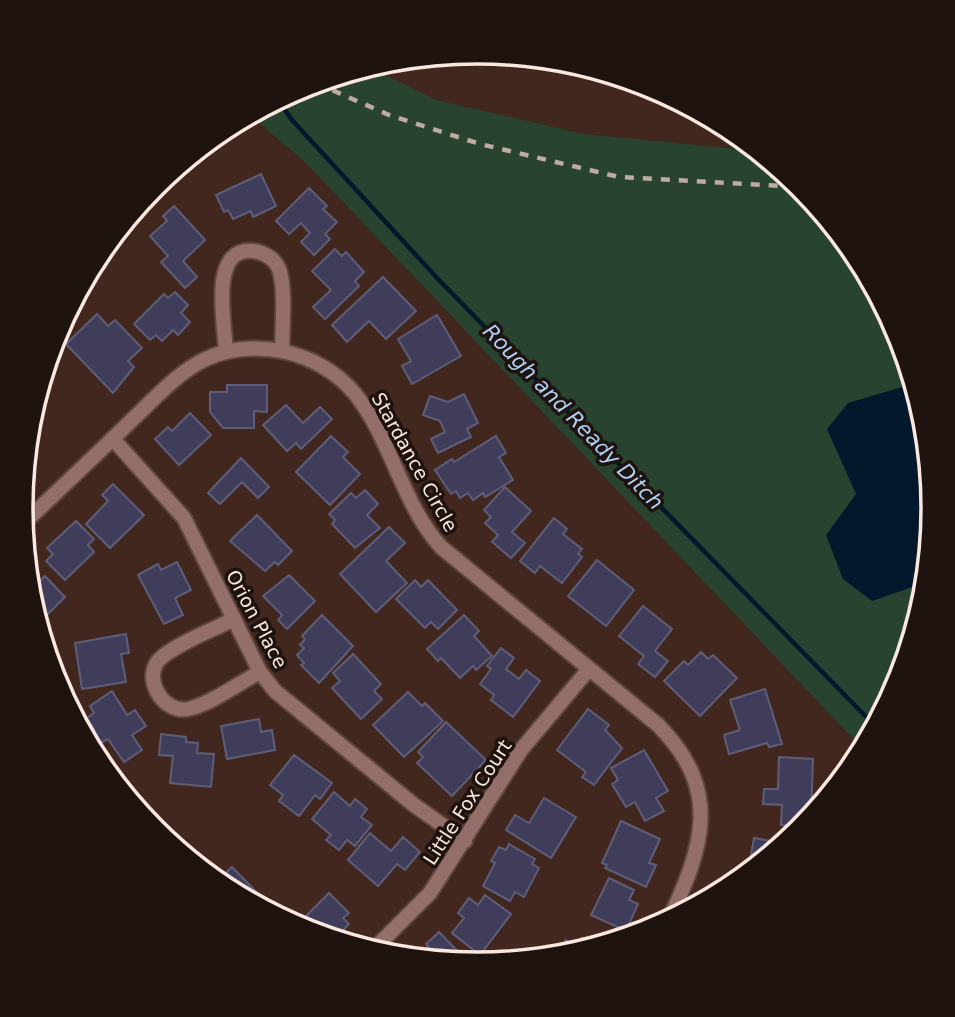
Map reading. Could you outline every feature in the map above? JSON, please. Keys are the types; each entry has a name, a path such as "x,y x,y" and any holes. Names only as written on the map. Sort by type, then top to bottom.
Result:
{"street":[{"path":"226,352 223,270 231,258 247,251 264,254 279,270 282,351"},
{"name":"Stardance Circle","path":"33,514 192,366 226,352 256,349 282,351 324,367 350,388 368,414 435,540 676,743 697,785 702,811 700,841 692,870 675,906"},
{"name":"Orion Place","path":"113,439 180,513 260,672 275,691 414,806 464,841"},
{"path":"234,619 160,659 153,674 158,693 170,706 192,708 260,672"},
{"name":"Little Fox Court","path":"381,942 421,904 521,750 589,669"}],"green space":[{"path":"384,74 436,100 584,134 738,149 792,194 830,238 876,312 907,394 918,451 921,538 907,623 888,679 856,741 308,165 258,122 307,98"}],"water":[{"path":"905,386 918,451 922,508 914,586 872,601 843,579 826,535 856,494 827,429 848,403"}],"building":[{"path":"261,174 276,206 253,217 251,211 233,219 228,210 224,212 216,195"},
{"path":"309,188 327,206 323,209 337,222 325,234 330,239 314,255 301,242 310,233 301,223 289,234 276,221"},
{"path":"174,206 205,240 183,261 197,277 185,288 161,262 168,256 150,236 167,221 163,216"},
{"path":"335,249 342,256 346,252 364,272 355,281 359,286 325,319 313,307 331,290 312,271"},
{"path":"383,277 416,311 386,339 369,321 347,342 332,325"},
{"path":"175,292 188,305 181,313 190,322 178,335 173,330 162,341 156,335 150,340 134,324 164,294 168,298"},
{"path":"97,314 108,326 115,320 142,348 128,361 134,367 113,393 66,344"},
{"path":"437,315 461,356 412,384 402,366 411,361 398,339"},
{"path":"227,385 267,385 267,412 254,411 254,428 223,428 210,412 210,392 227,392"},
{"path":"464,394 478,423 467,429 471,437 438,453 431,439 445,432 440,421 423,415 430,396 448,402"},
{"path":"286,405 303,423 320,407 332,419 301,449 296,443 287,451 263,425"},
{"path":"190,413 211,435 179,465 155,439 168,427 172,431"},
{"path":"331,436 348,452 343,457 360,474 330,505 296,472"},
{"path":"496,436 506,453 499,457 513,480 485,497 483,493 473,500 468,493 460,498 456,491 451,494 435,470 452,459 454,462"},
{"path":"241,458 269,487 258,498 242,482 220,504 208,493"},
{"path":"113,484 144,515 110,548 86,524 108,501 102,495"},
{"path":"505,487 531,511 512,532 525,543 511,558 492,542 498,535 485,523 491,517 484,510"},
{"path":"365,490 378,504 367,515 380,528 355,548 332,524 335,520 329,514 351,493 356,498"},
{"path":"257,515 292,551 278,565 275,562 265,571 230,541"},
{"path":"554,518 567,529 563,534 582,549 578,554 582,557 562,583 540,566 535,573 520,561"},
{"path":"76,521 94,539 88,545 94,552 65,580 46,561 53,554 47,548"},
{"path":"389,527 405,543 386,561 407,583 376,612 340,574"},
{"path":"597,560 634,590 606,626 568,596"},
{"path":"177,562 191,590 175,598 183,615 164,624 138,575 158,564 161,570"},
{"path":"289,575 315,601 287,629 278,620 282,615 263,596"},
{"path":"45,576 65,597 46,616 40,581"},
{"path":"415,580 421,587 428,580 457,610 438,629 431,622 425,628 396,599"},
{"path":"643,606 672,629 655,651 668,661 655,677 638,664 644,656 619,636"},
{"path":"322,615 353,646 319,683 301,665 304,663 297,655 304,648 300,645 305,639 302,636"},
{"path":"464,615 479,631 474,636 492,656 476,670 473,666 460,678 441,658 438,661 427,649"},
{"path":"126,634 129,653 121,654 126,682 82,689 75,643"},
{"path":"501,648 514,658 506,669 519,679 526,670 540,681 513,717 491,700 494,695 480,684 491,669 487,666"},
{"path":"701,652 708,659 713,655 737,678 700,716 664,681 684,661 688,665"},
{"path":"353,654 381,684 374,691 382,699 361,719 332,688 340,681 333,673"},
{"path":"765,689 782,744 769,747 767,743 729,754 724,735 740,730 730,700"},
{"path":"112,691 127,715 135,710 146,726 132,735 142,750 124,762 108,739 101,743 87,718 94,713 90,706"},
{"path":"408,692 422,706 425,703 443,721 404,757 373,725"},
{"path":"588,709 609,725 605,730 622,748 594,785 582,777 586,772 557,750"},
{"path":"259,719 261,732 272,730 275,750 227,759 221,726"},
{"path":"446,722 486,760 452,796 417,763 423,757 418,752"},
{"path":"161,734 186,737 186,742 198,743 197,753 214,754 211,787 170,783 173,756 159,755"},
{"path":"644,750 668,791 656,798 664,811 645,821 635,802 626,807 612,784 618,780 611,768"},
{"path":"294,755 332,783 320,799 315,795 299,816 279,801 283,795 270,785"},
{"path":"779,757 813,759 812,801 789,825 781,825 782,805 763,804 764,789 778,789"},
{"path":"334,792 350,806 355,799 367,809 361,817 372,825 355,846 347,840 339,850 326,840 331,835 312,819"},
{"path":"544,798 576,817 551,858 506,830 515,815 529,823"},
{"path":"621,821 660,839 649,863 656,865 646,887 605,868 607,865 602,863"},
{"path":"370,833 391,851 403,837 420,852 405,870 397,864 378,886 348,860"},
{"path":"754,838 772,841 750,859"},
{"path":"509,844 535,859 532,864 539,868 524,897 515,892 510,901 483,886 495,863 491,861 499,847 506,850"},
{"path":"232,867 260,895 231,878 225,874"},
{"path":"609,878 634,890 629,900 638,904 628,926 621,929 591,915"},
{"path":"329,893 349,913 343,918 349,924 342,931 304,918"},
{"path":"485,895 511,914 482,953 477,953 452,933 464,918 458,913 469,898 478,905"},
{"path":"439,932 459,952 429,950 426,944"}],"waterway":[{"name":"Rough and Ready Ditch","path":"284,109 438,279 868,719"}],"railway":[{"path":"331,89 389,115 480,144 619,177 783,186"}]}
